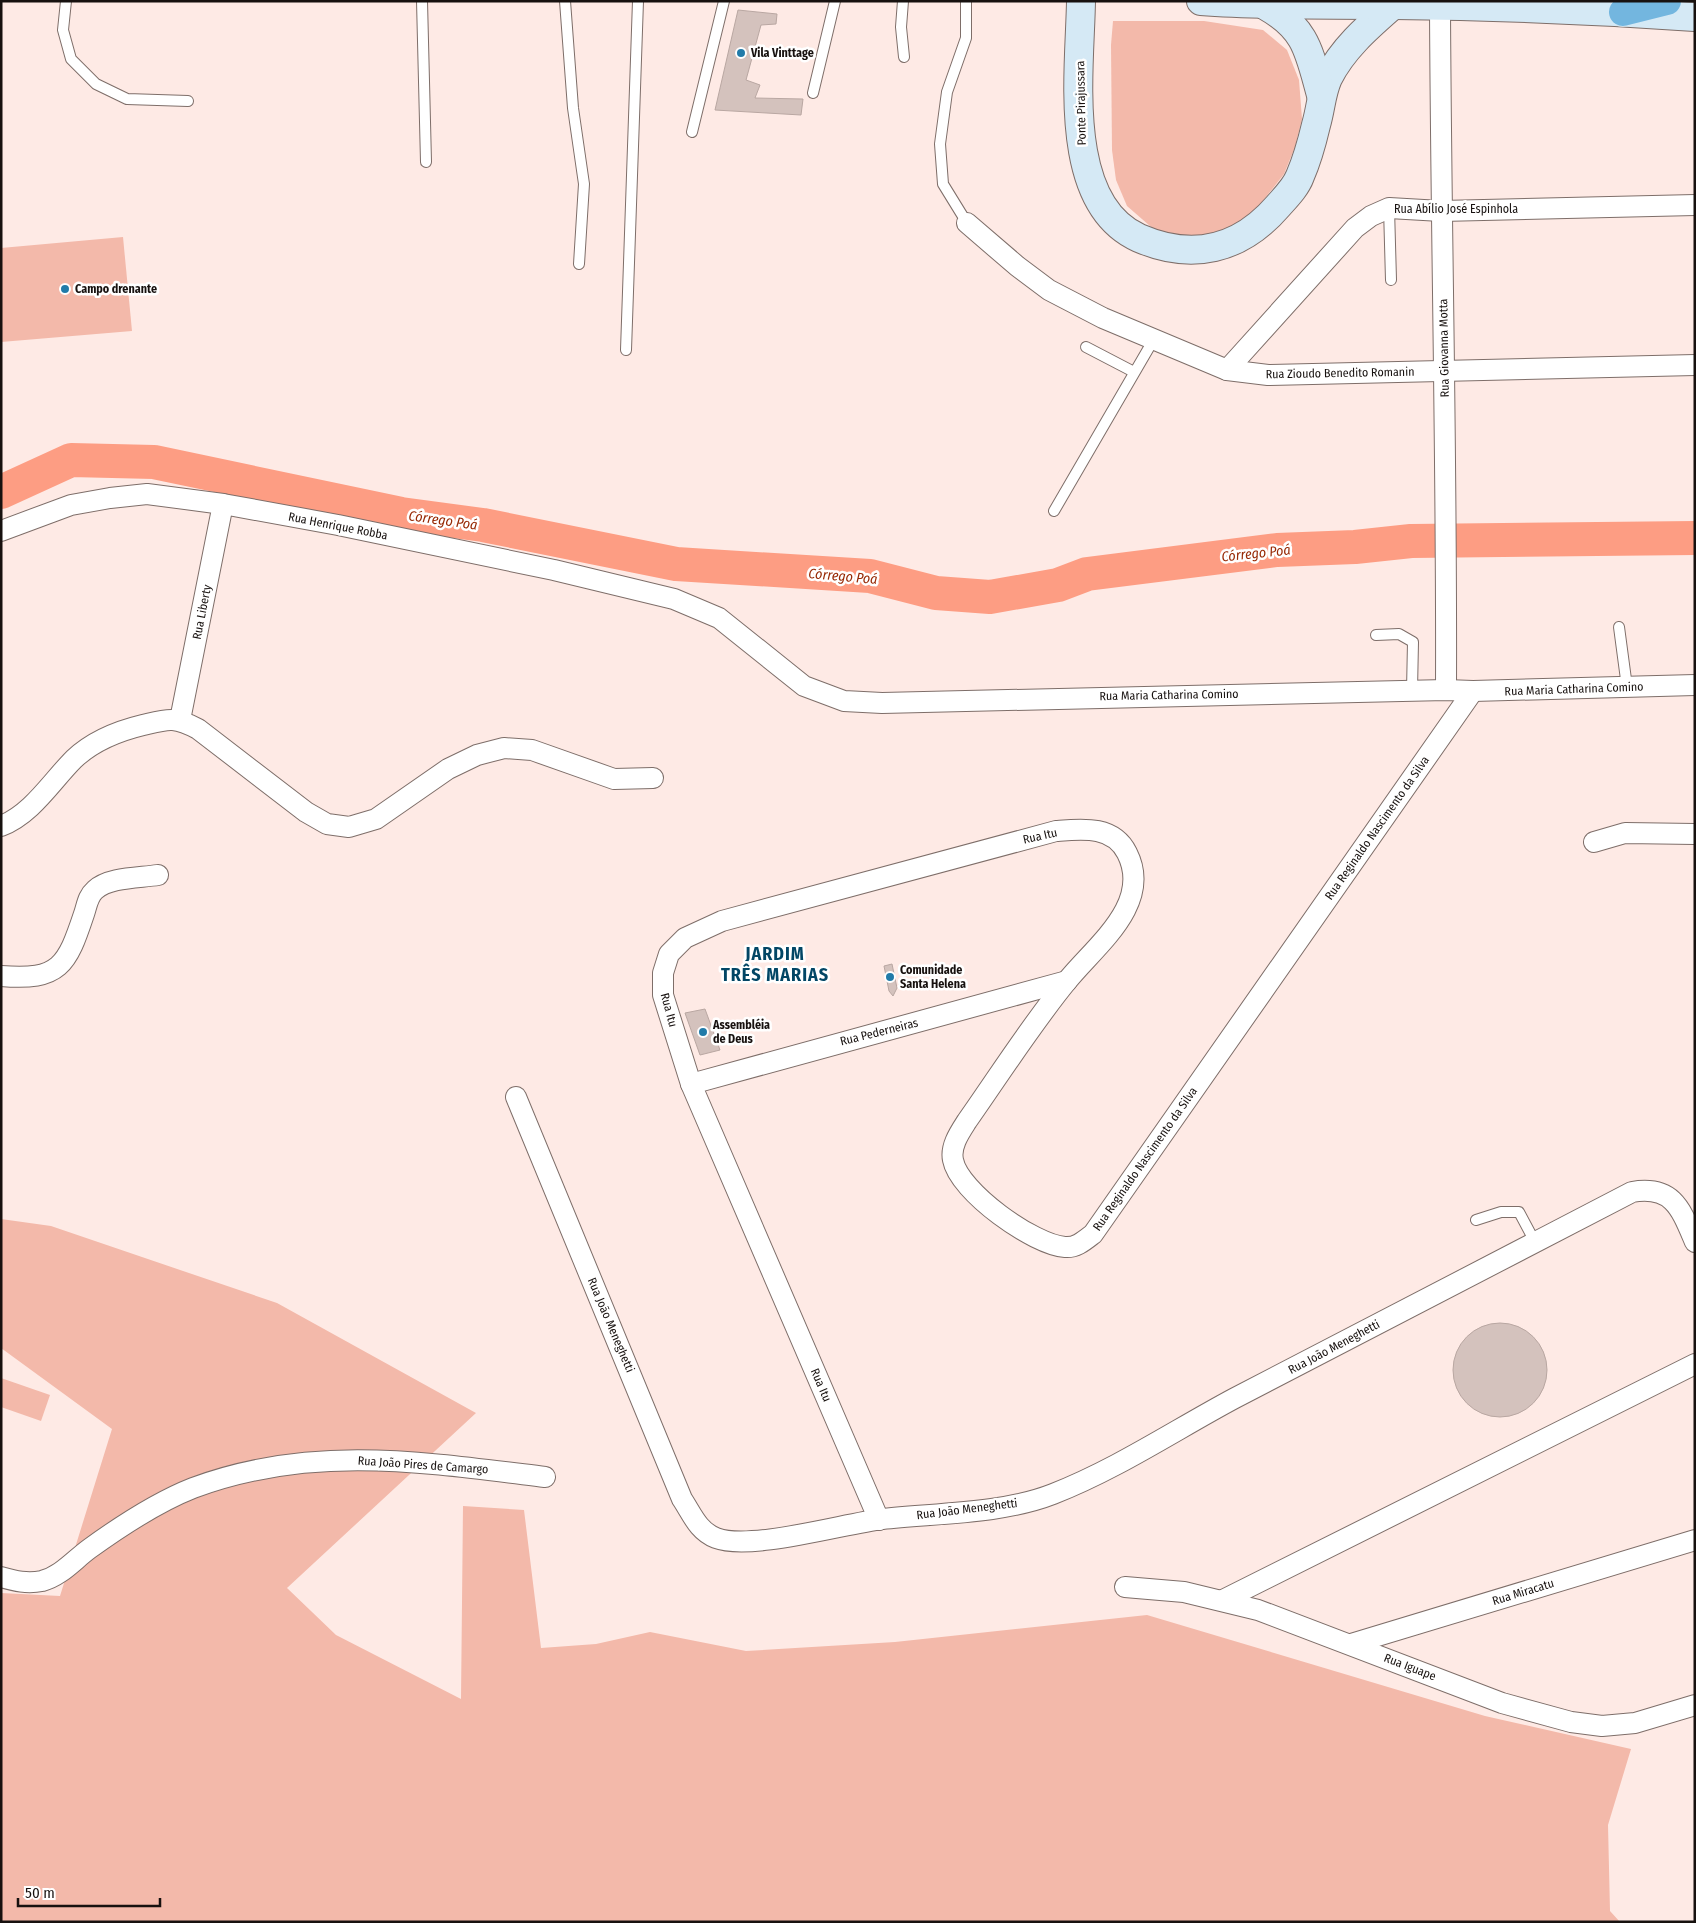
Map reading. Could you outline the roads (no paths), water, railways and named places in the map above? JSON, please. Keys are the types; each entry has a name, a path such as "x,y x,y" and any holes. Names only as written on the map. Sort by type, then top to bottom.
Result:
{"highway":[{"path":"1623,12 1667,1"}],"main road":[{"name":"Ponte Pirajussara","path":"1081,1 1080,78 1082,154 1092,187 1109,215 1136,236 1151,243 1184,250 1200,250 1232,242 1247,235 1272,214 1300,177 1317,124 1321,95 1332,70 1352,43 1393,5"},
{"path":"1200,1 1266,6 1440,6 1623,12 1695,17"},
{"name":"Ponte Pirajussara","path":"1266,6 1284,16 1299,32 1308,51 1321,95"},
{"path":"1308,51 1317,24 1329,6"}],"street":[{"name":"Rua Giovanna Motta","path":"1440,6 1441,211 1446,370 1446,690"},
{"name":"Rua Abílio José Espinhola","path":"1227,370 1355,228 1371,216 1389,208 1441,211 1695,205"},
{"name":"Rua Zioudo Benedito Romanin","path":"967,223 1017,266 1049,290 1102,318 1154,339 1189,356 1227,370 1268,375 1695,365"},
{"name":"Rua Henrique Robba","path":"1,531 71,505 147,494 223,504 554,570 674,599"},
{"name":"Rua Liberty","path":"180,720 223,504"},
{"name":"Rua Maria Catharina Comino","path":"674,599 719,618 804,686 844,701 882,703 1695,685"},
{"name":"Rua Reginaldo Nascimento da Silva","path":"1134,886 1123,915 1108,937 1067,981 967,1121 955,1142 953,1159 960,1177 1001,1218 1051,1244 1067,1248 1079,1244 1092,1234 1473,691"},
{"path":"1,826 12,822 76,758 99,741 123,730 166,720 180,720 198,729 306,812 327,824 349,827 376,819 448,769 478,755 504,748 532,750 614,779 653,778"},
{"name":"Rua Itu","path":"879,1520 691,1084 663,995 663,973 669,954 685,938 722,922 809,896 1056,831 1090,829 1109,834 1125,848 1134,866 1134,886"},
{"path":"1594,842 1624,833 1695,834"},
{"path":"1,976 31,977 49,973 63,963 72,950 90,896 96,889 106,884 158,875"},
{"name":"Rua Pederneiras","path":"691,1084 1067,981"},
{"name":"Rua João Meneghetti","path":"516,1098 682,1499 702,1530 718,1538 737,1542 774,1538 879,1520 1002,1506 1051,1495 1096,1475 1179,1428 1632,1192 1647,1189 1661,1191 1673,1201 1686,1221 1695,1242"},
{"path":"1223,1600 1695,1364"},
{"name":"Rua João Pires de Camargo","path":"1,1576 24,1583 43,1581 64,1570 88,1550 134,1520 192,1489 245,1472 299,1462 397,1461 545,1477"},
{"name":"Rua Miracatu","path":"1351,1644 1695,1540"},
{"name":"Rua Iguape","path":"1125,1587 1184,1592 1223,1600 1351,1644 1502,1702 1571,1722 1602,1726 1635,1723 1695,1705"}],"lane":[{"path":"66,1 63,30 71,59 96,84 127,99 188,101"},
{"path":"422,1 426,162"},
{"path":"565,1 573,108 584,184 579,264"},
{"path":"626,350 638,1"},
{"path":"692,132 724,1"},
{"path":"813,93 835,1"},
{"path":"903,1 901,27 904,57"},
{"path":"966,1 966,38 946,92 940,144 943,184 967,223"},
{"path":"1389,208 1392,280"},
{"path":"1054,511 1154,339"},
{"path":"1086,348 1134,372"},
{"path":"1619,627 1627,687"},
{"path":"1376,635 1399,634 1413,642 1412,690"},
{"path":"1476,1220 1501,1212 1519,1212 1535,1242"}],"waterway":[{"name":"Córrego Poá","path":"1,492 71,460 154,462 401,514 483,525 676,564 870,576 936,593 990,597 1058,585 1087,574 1277,550 1355,547 1411,541 1695,538"}],"place":[{"name":"Vila Vinttage","path":"741,53"},
{"name":"Campo drenante","path":"65,289"},
{"name":"Comunidade Santa Helena","path":"890,977"},
{"name":"Assembléia de Deus","path":"703,1032"}],"district":[{"name":"JARDIM TRÊS MARIAS","path":"775,964"}]}
